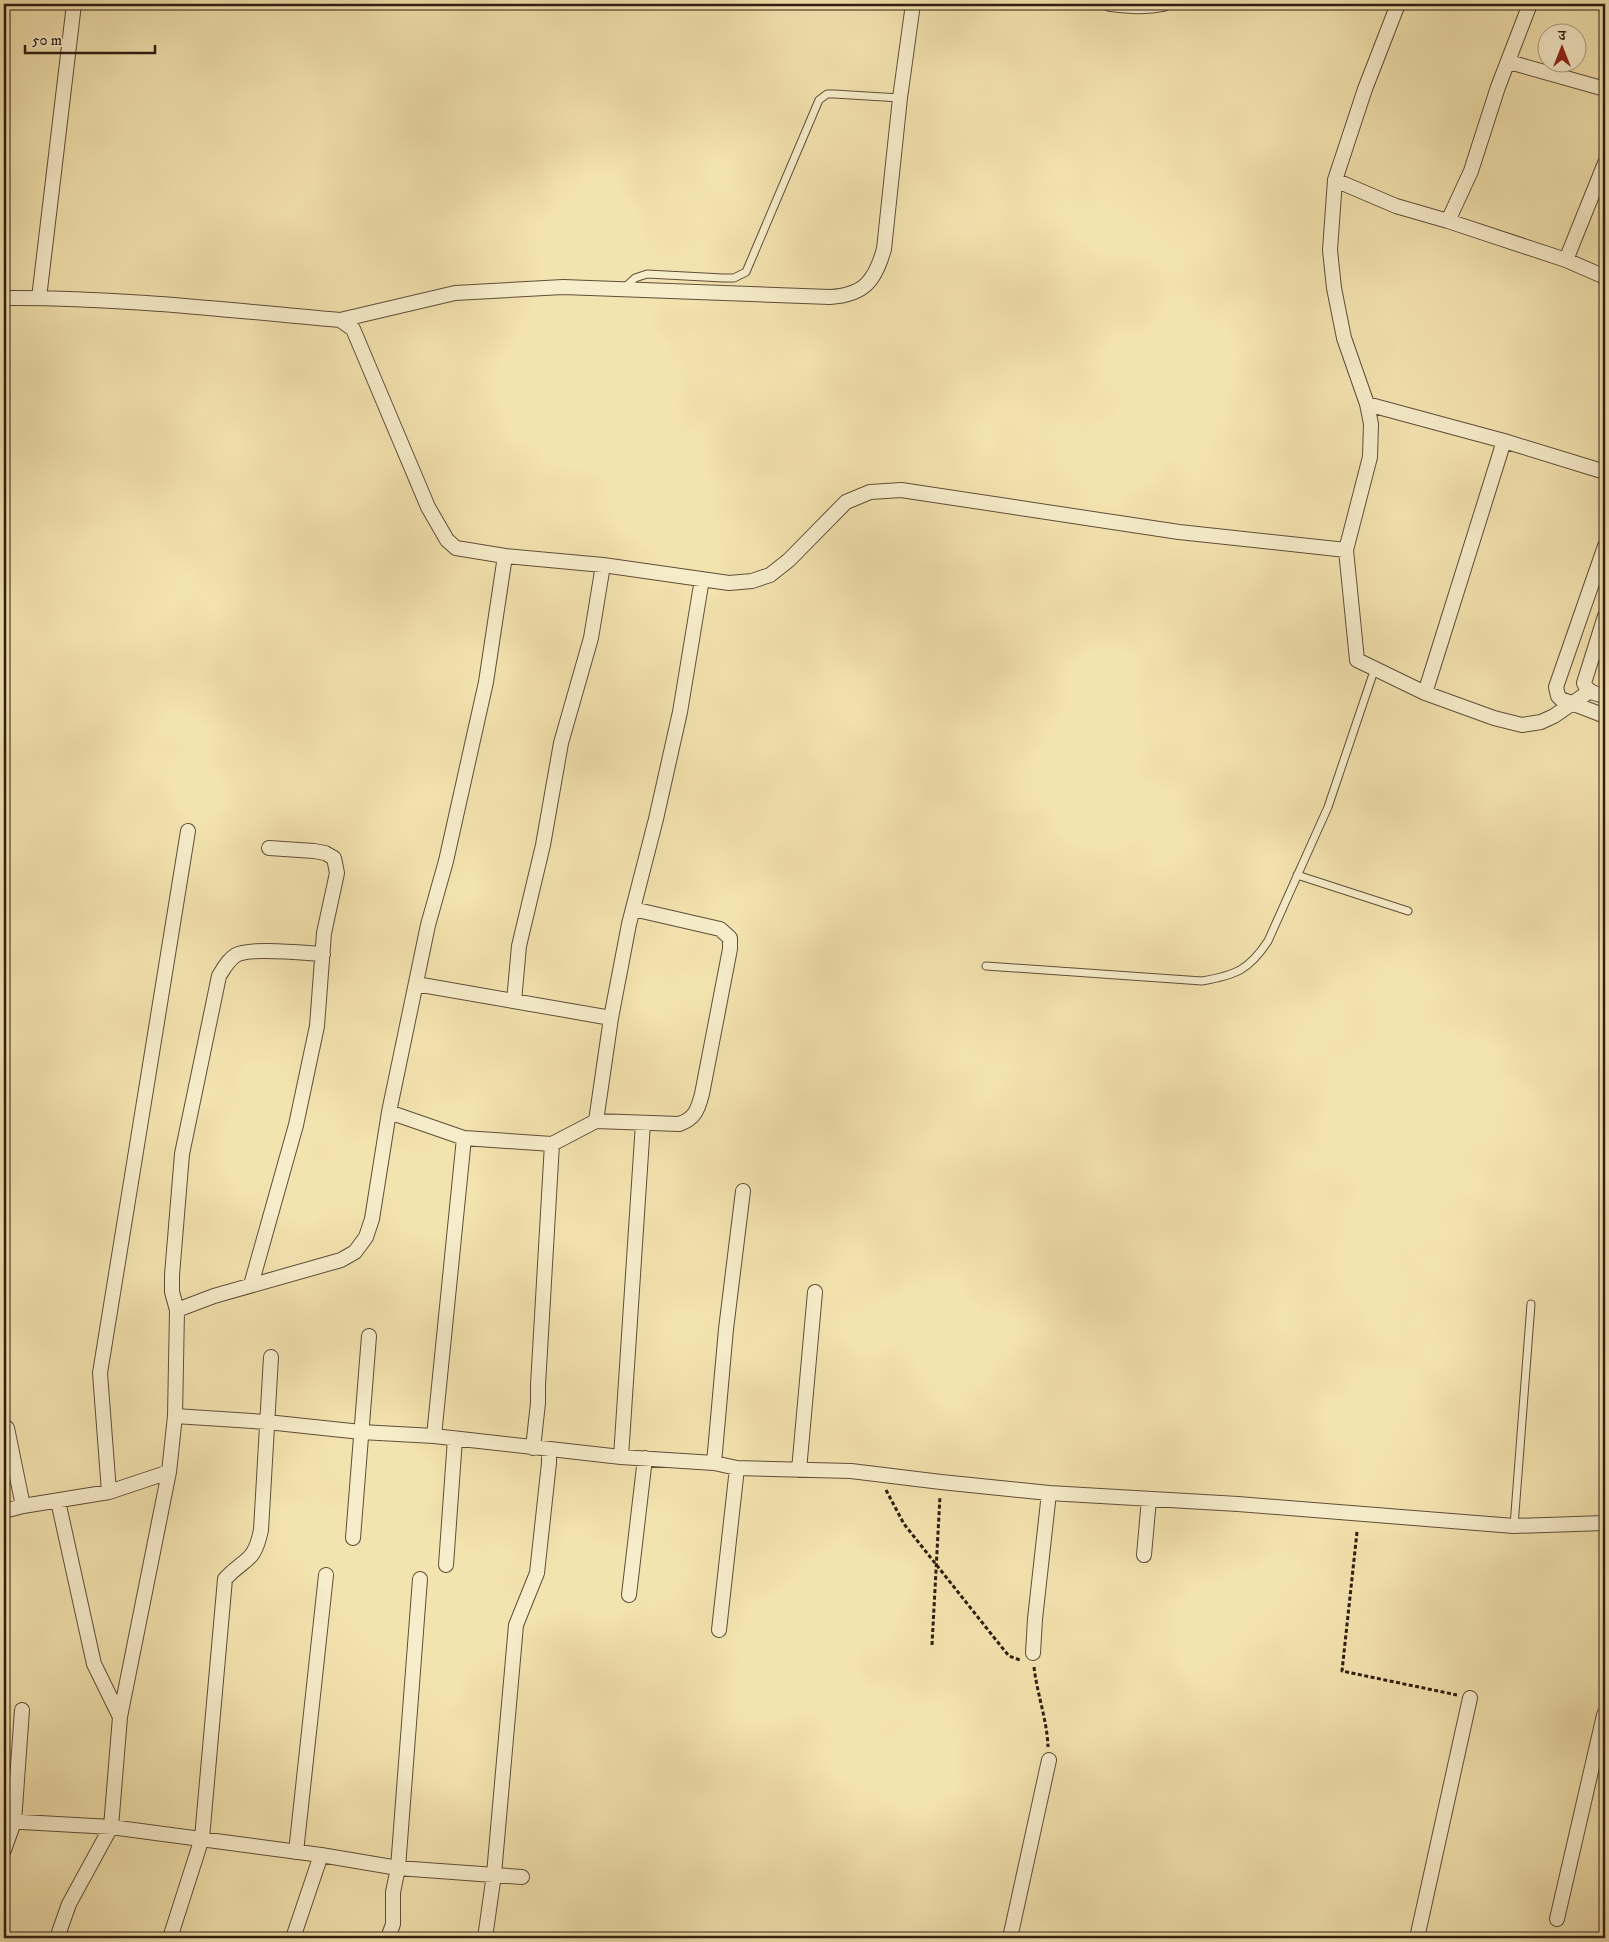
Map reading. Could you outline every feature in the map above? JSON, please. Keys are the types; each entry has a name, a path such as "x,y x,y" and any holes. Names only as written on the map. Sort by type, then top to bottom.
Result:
{"street":[{"path":"39,298 74,4"},
{"path":"4,298 151,303 340,320 455,293 563,287 830,297 856,292 864,287 879,266 884,249 900,98 913,4"},
{"path":"1110,4 1135,7 1150,7 1163,4"},
{"path":"1398,4 1364,89 1336,180 1330,250 1334,288 1344,338 1367,404 1371,424 1370,457 1346,550 1357,660 1426,693 1494,718 1522,725 1541,722 1554,716 1590,692"},
{"path":"1448,221 1471,171 1498,87 1530,4"},
{"path":"1509,62 1605,89"},
{"path":"1566,260 1605,163"},
{"path":"1336,180 1396,206 1566,260 1605,277"},
{"path":"340,320 353,329 428,507 447,540 456,548 505,556 603,565 729,583 752,581 770,574 788,560 846,502 870,492 901,490 1179,532 1346,550"},
{"path":"1367,404 1504,440 1605,472"},
{"path":"1426,693 1504,440"},
{"path":"1605,546 1556,687 1558,696 1571,704 1605,716"},
{"path":"177,1310 251,1285 341,1260 355,1252 366,1237 372,1219 389,1112 428,925 446,861 486,682 505,556"},
{"path":"514,1001 519,946 543,844 561,743 591,638 603,565"},
{"path":"596,1121 611,1018 633,909 680,712 702,579"},
{"path":"1605,616 1584,683 1590,692 1605,696"},
{"path":"109,1492 100,1373 188,831"},
{"path":"251,1285 296,1125 317,1026 324,933 337,873 334,858 325,853 269,848"},
{"path":"389,1112 464,1138 552,1144 596,1121 679,1124 687,1122 695,1116 699,1105 728,959 730,938 720,929 633,909"},
{"path":"57,1938 69,1904 111,1826 120,1718 169,1472 175,1416 177,1310 172,1292 172,1275 182,1154 218,976 229,960 238,953 251,951 322,954"},
{"path":"416,984 611,1018"},
{"path":"621,1457 643,1123"},
{"path":"434,1436 464,1138"},
{"path":"533,1448 538,1403 552,1144"},
{"path":"714,1463 726,1329 743,1191"},
{"path":"799,1470 815,1292"},
{"path":"353,1538 369,1336"},
{"path":"170,1938 202,1838 225,1579 234,1570 248,1561 257,1548 260,1530 271,1357"},
{"path":"175,1416 267,1422 361,1432 434,1436 621,1457 714,1463 737,1468 850,1471 1049,1493 1514,1526 1605,1522"},
{"path":"7,1428 24,1506"},
{"path":"446,1565 455,1439"},
{"path":"485,1938 494,1874 516,1625 537,1573 549,1450"},
{"path":"629,1595 645,1458"},
{"path":"719,1630 737,1468"},
{"path":"4,1511 109,1492 169,1472"},
{"path":"1033,1657 1035,1619 1049,1493"},
{"path":"1144,1555 1149,1499"},
{"path":"58,1501 94,1664 120,1718"},
{"path":"296,1852 326,1575"},
{"path":"388,1938 393,1924 393,1892 398,1868 420,1578"},
{"path":"1417,1938 1470,1698"},
{"path":"4,1850 22,1710"},
{"path":"1557,1919 1605,1715"},
{"path":"1010,1938 1049,1760"},
{"path":"9,1821 111,1826 321,1855 398,1868 522,1877"},
{"path":"293,1938 321,1855"}],"lane":[{"path":"622,290 635,278 648,274 734,278 746,272 819,100 827,94 900,98"},
{"path":"986,966 1202,981 1225,977 1245,968 1257,958 1268,941 1328,807 1375,668"},
{"path":"1297,875 1408,911"},
{"path":"1514,1526 1531,1304"}],"path":[{"path":"878,1474 904,1524 1009,1656 1022,1660 1033,1657 1035,1682 1044,1716 1049,1760"},
{"path":"932,1645 941,1482"},
{"path":"1357,1532 1342,1671 1470,1698"}]}
